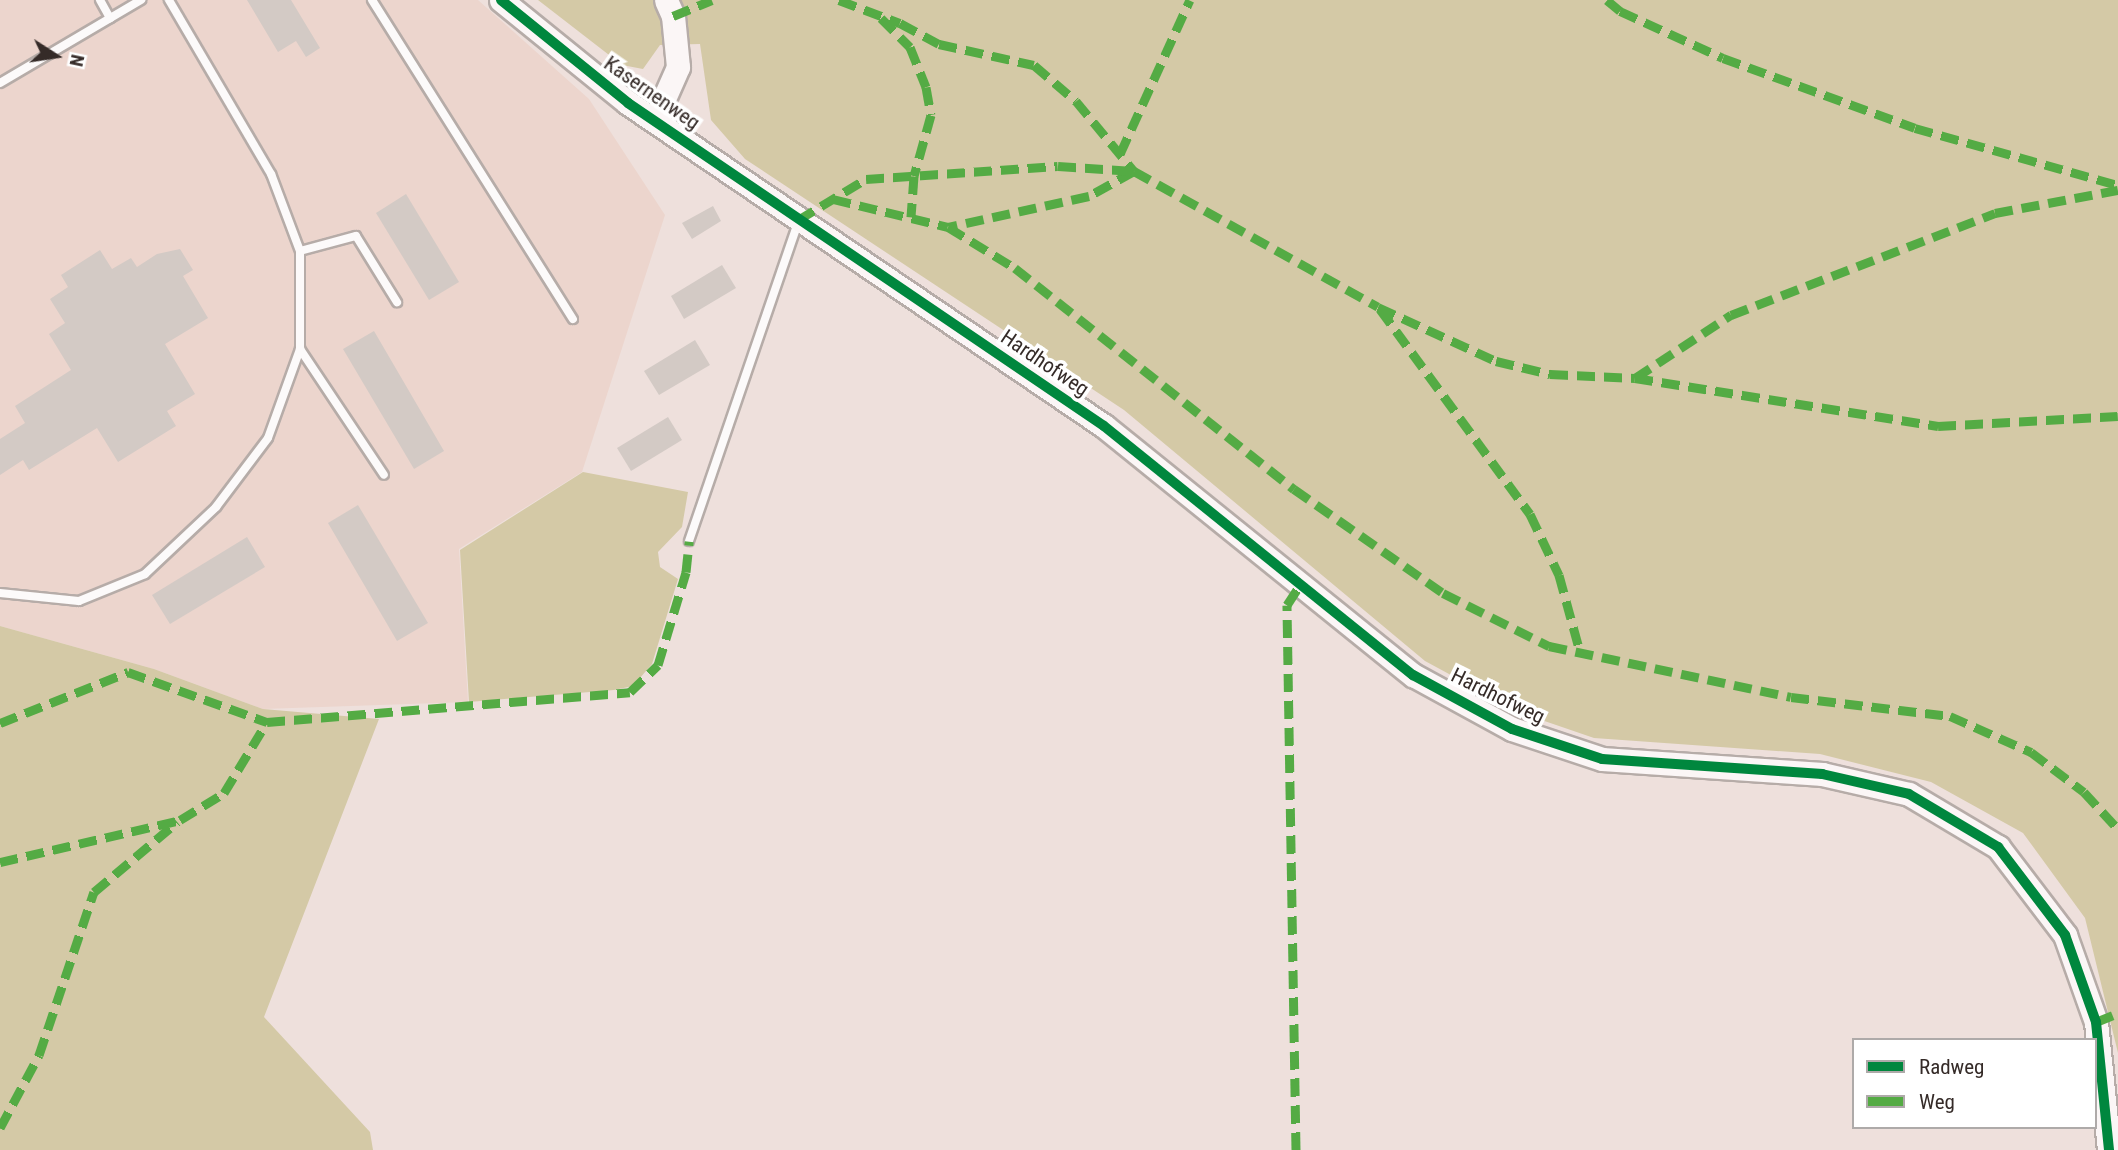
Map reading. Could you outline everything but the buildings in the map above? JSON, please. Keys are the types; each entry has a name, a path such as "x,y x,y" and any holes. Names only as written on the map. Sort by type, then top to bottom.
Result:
{"street":[{"name":"Kasernenweg","path":"501,0 628,103 792,215"},
{"path":"655,120 678,67 673,16 666,0"},
{"name":"Hardhofweg","path":"792,215 1104,426 1413,675 1512,729 1602,759 1822,774 1909,794 1998,847 2065,935 2096,1022 2109,1150"}],"lane":[{"path":"100,0 110,18"},
{"path":"0,83 141,0"},
{"path":"0,593 79,601 145,574 216,507 268,438 300,349 300,251 271,174 169,0"},
{"path":"372,0 573,319"},
{"path":"689,541 792,215"},
{"path":"300,251 356,236 397,302"},
{"path":"300,349 384,475"}],"shaded area":[{"path":"0,0 478,0 589,99 665,215 582,472 459,549 468,702 263,709 154,669 0,626"},
{"path":"538,0 2118,0 2118,1053 2085,918 2023,833 1931,782 1820,754 1594,738 1521,713 1425,661 1124,410 745,159 711,120 700,44 660,45 643,69 622,65"},
{"path":"583,472 688,492 682,527 658,552 660,567 678,579 652,664 633,686 614,690 469,702 460,550"},
{"path":"0,626 154,669 263,709 379,719 264,1017 370,1132 373,1150 0,1150"}],"marked path":[{"path":"673,16 712,0"},
{"path":"839,0 900,23 939,44 1034,65 1076,101 1134,171 1089,196 948,227"},
{"path":"1120,154 1190,0"},
{"path":"1607,0 1620,11 1723,58 1915,128 2118,185"},
{"path":"881,18 910,47 926,87 931,115 914,176 911,217"},
{"path":"798,220 866,179 1058,166 1134,171 1378,307 1496,361 1550,374 1635,378 1938,426 2118,416"},
{"path":"1635,378 1731,315 1995,213 2118,190"},
{"path":"833,199 948,227 1015,268 1294,489 1443,593 1549,646 1791,697 1950,716 2031,752 2084,792 2118,829"},
{"path":"1380,309 1530,514 1559,575 1580,652"},
{"path":"0,862 180,820 224,793 267,722 630,692 658,665 686,572 689,541"},
{"path":"1296,1150 1287,605 1300,585"},
{"path":"0,723 128,672 267,722"},
{"path":"0,1128 39,1055 94,892 177,822"},
{"path":"2096,1022 2118,1013"}],"cycle path":[{"path":"501,0 628,103 1104,426 1413,675 1512,729 1602,759 1822,774 1909,794 1998,847 2065,935 2096,1022 2109,1150"}]}
